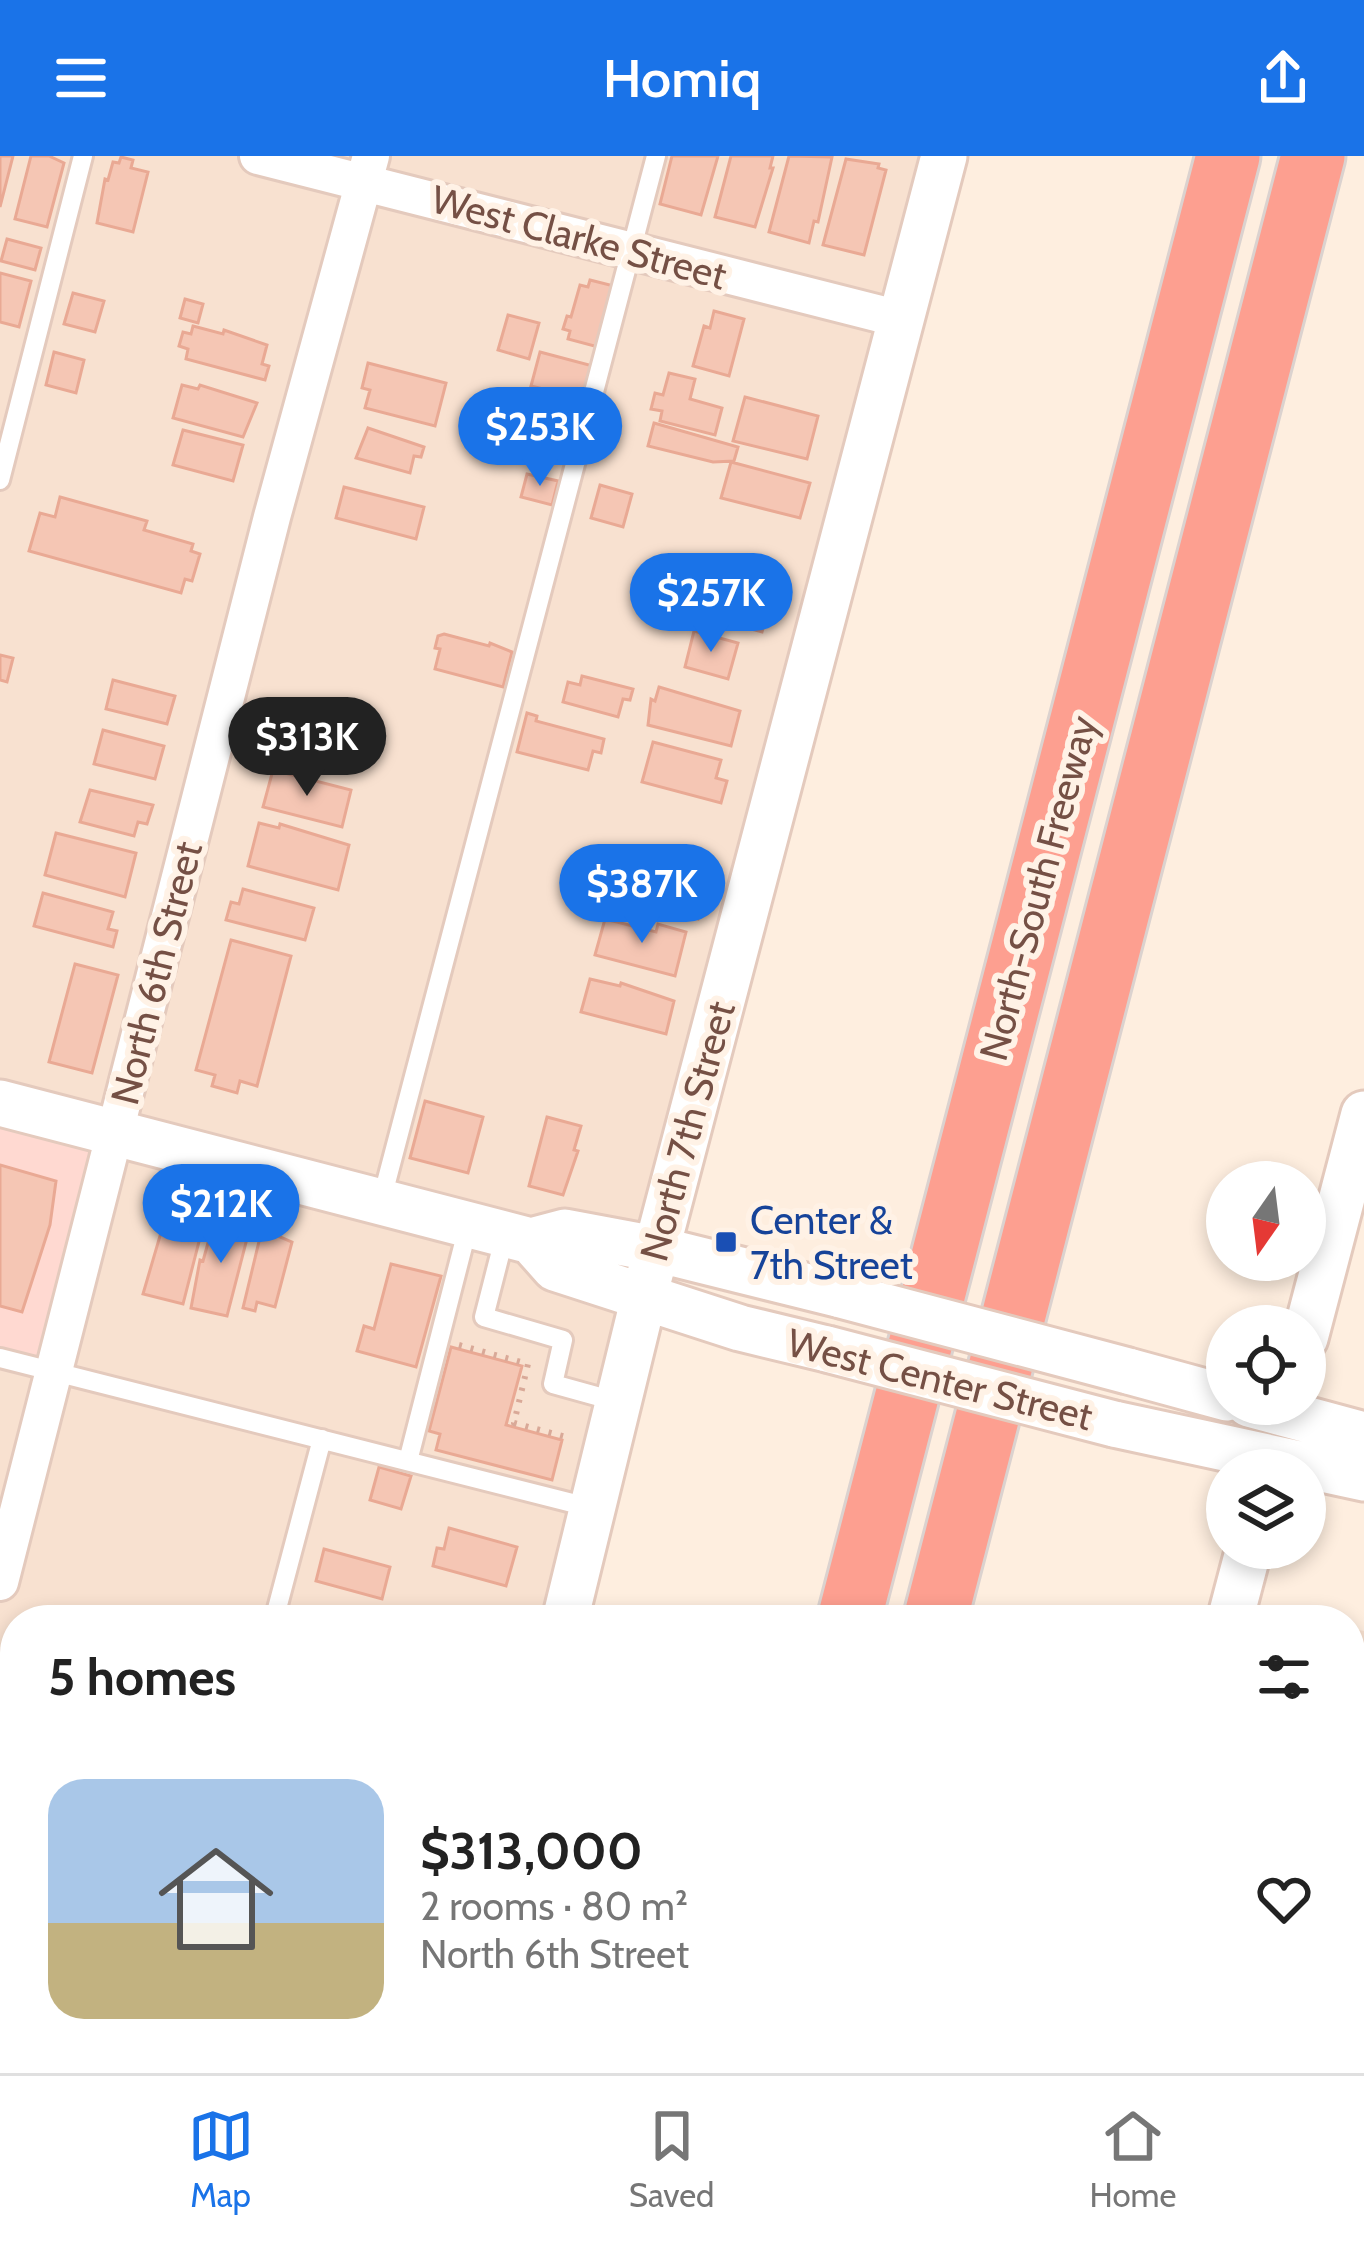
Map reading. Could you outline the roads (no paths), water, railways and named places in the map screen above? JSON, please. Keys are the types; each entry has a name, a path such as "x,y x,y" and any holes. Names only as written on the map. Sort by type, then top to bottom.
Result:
{"highway":[{"name":"North-South Freeway","path":"853,1605 1228,156"},
{"name":"North-South Freeway","path":"938,1605 1313,156"},
{"path":"818,1605 886,1476"},
{"path":"950,1605 957,1532"}],"street":[{"name":"West Clarke Street","path":"258,156 368,169 630,252 900,319"},
{"name":"North 7th Street","path":"569,1605 656,1249 944,156"},
{"name":"North 6th Street","path":"0,1582 272,517 368,169"},
{"name":"West Center Street","path":"0,1103 501,1234 565,1232 656,1249 1206,1392"},
{"path":"1314,1305 1364,1114"},
{"name":"West Center Street","path":"501,1234 555,1268 740,1328 1210,1449"},
{"path":"1326,1423 1364,1435"},
{"name":"West Center Street","path":"1326,1473 1364,1478"},
{"path":"1234,1605 1244,1569"}],"lane":[{"path":"0,480 83,156"},
{"path":"380,1204 656,156"},
{"path":"408,1461 438,1340 501,1234"},
{"path":"501,1234 484,1317 563,1340 553,1384 618,1402"},
{"path":"0,1358 592,1508"},
{"path":"278,1605 322,1439"}],"place":[{"name":"Center & 7th Street","path":"726,1242"}]}
